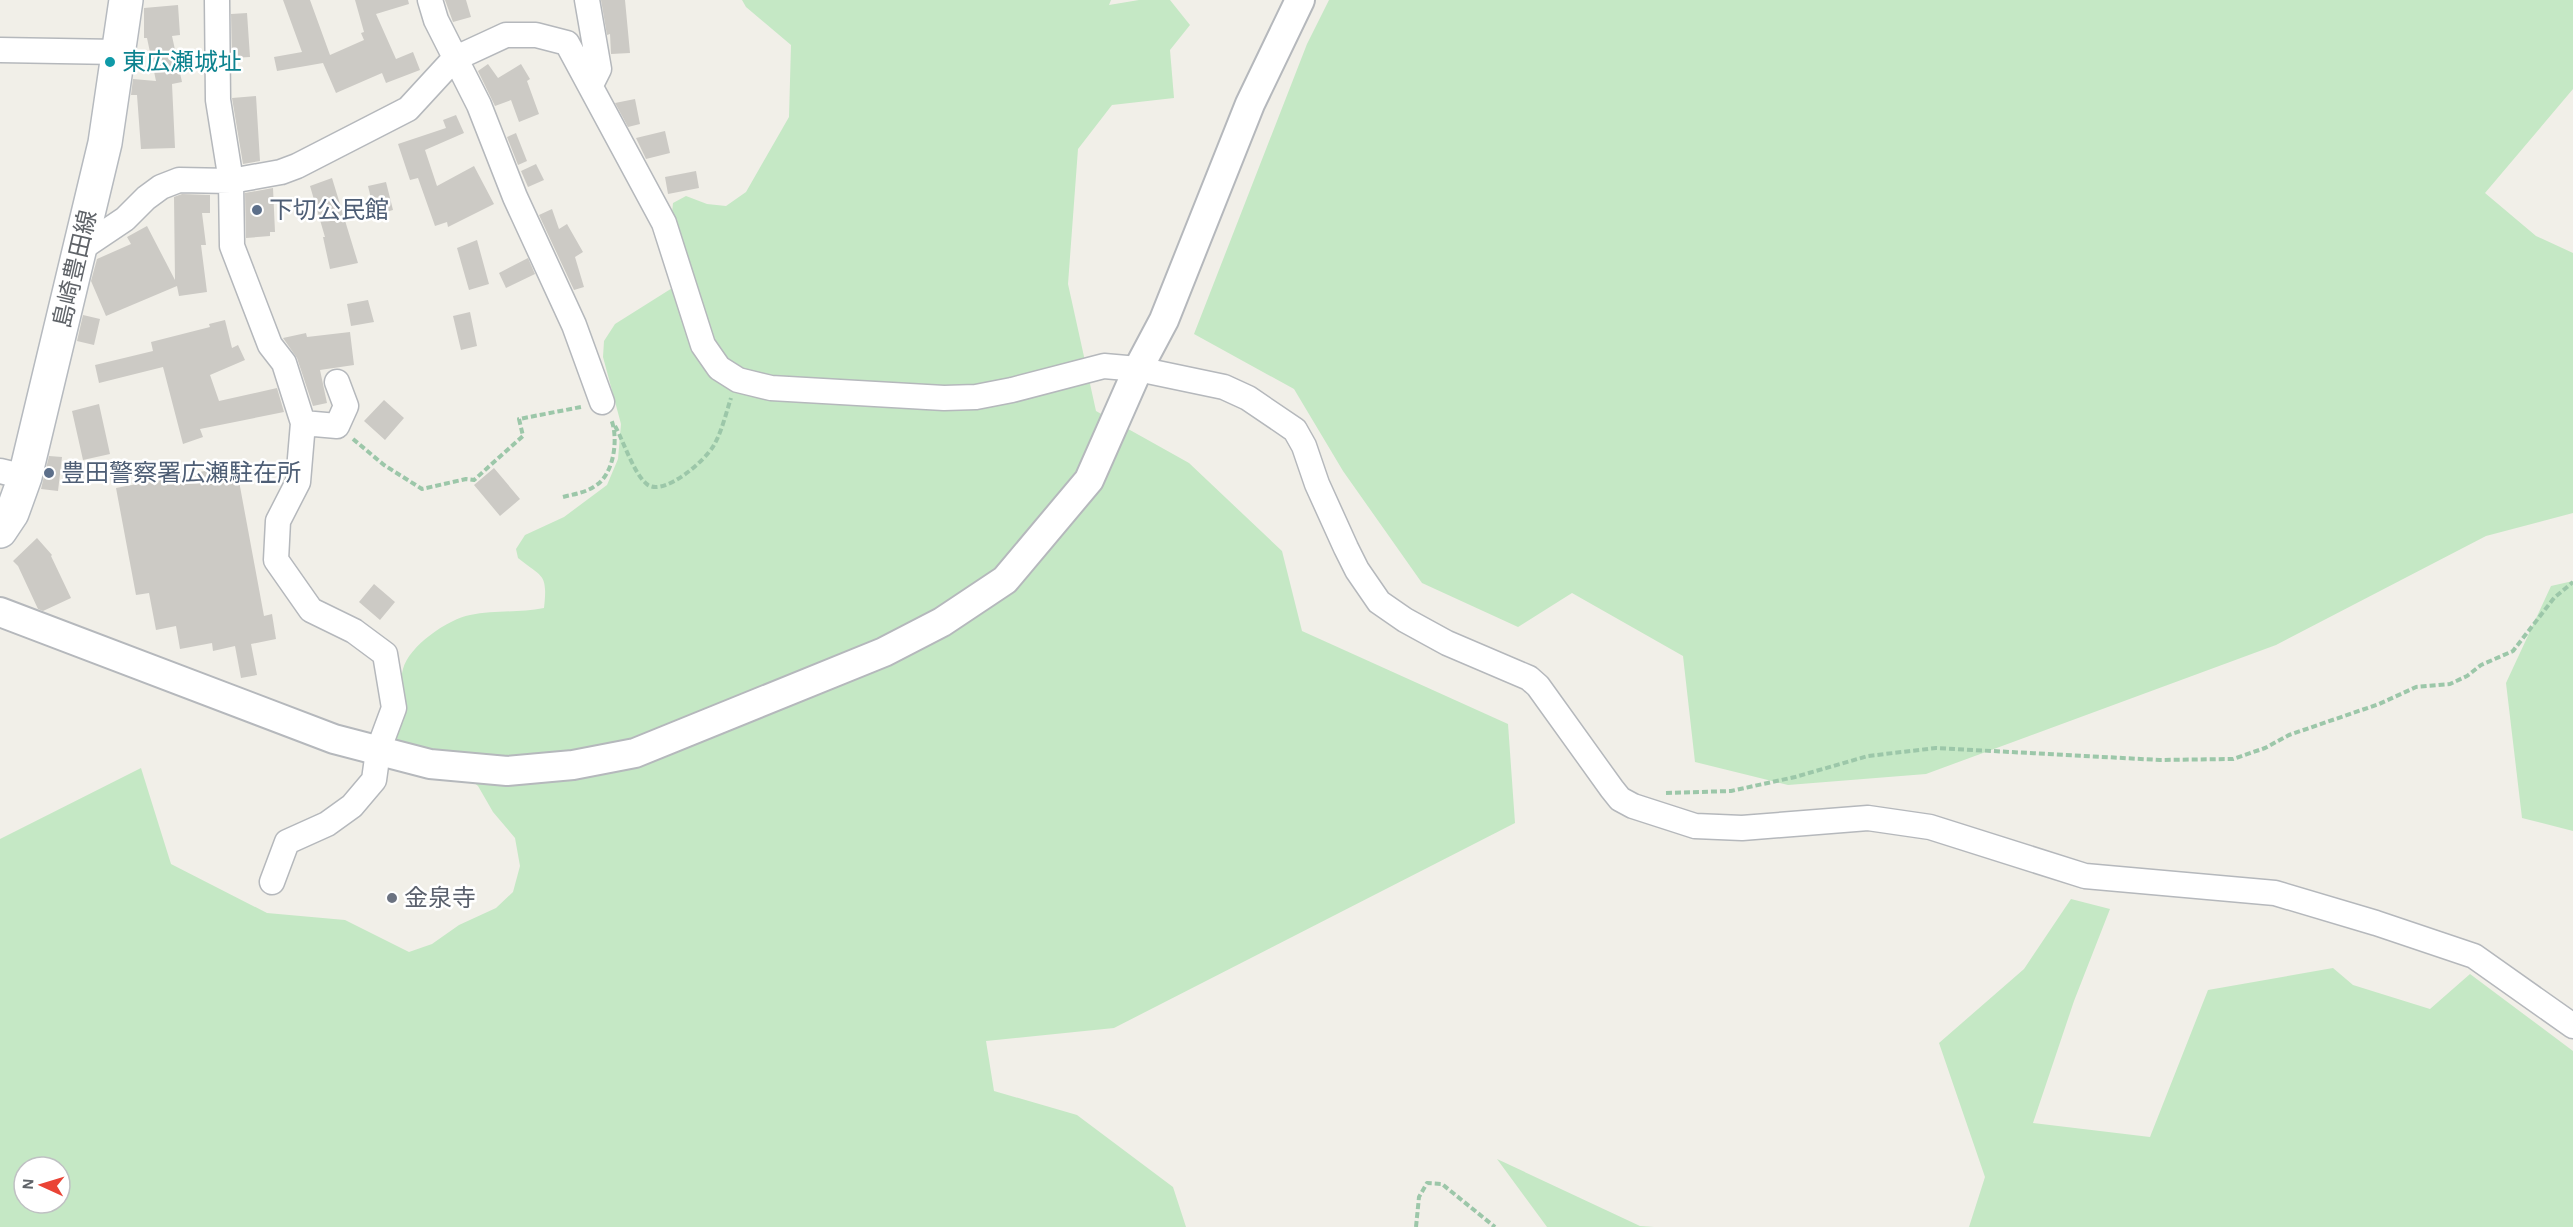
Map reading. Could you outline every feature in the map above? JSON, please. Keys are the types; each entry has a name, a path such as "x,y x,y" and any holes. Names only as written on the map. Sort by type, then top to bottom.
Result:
{"main road":[{"name":"島崎豊田線","path":"0,531 12,513 13,474 79,250 105,143 126,0"}],"street":[{"path":"217,0 218,100 231,181 232,246 270,345 284,363 303,423 298,482 278,521 276,560 311,610 354,631 385,654 394,708 378,751 374,780 344,812 327,824 287,842 272,882"},
{"path":"430,0 436,20 454,59 479,105 514,197 574,325 607,412"},
{"path":"587,0 599,69 591,85"},
{"path":"0,612 334,740 430,765 507,771 573,765 634,753 884,652 942,622 1005,580 1089,480 1138,369 1164,320 1250,104 1300,0"},
{"path":"79,250 124,219 161,187 179,180 231,181 281,172 297,166 408,109 454,59 506,35 536,35 567,43 664,223 702,345 719,368 738,380 771,388 944,398 976,397 1104,366 1138,369 1224,387 1248,398 1295,430 1346,548 1357,570 1379,602 1405,620 1447,643 1529,678 1538,686 1620,799 1633,806 1673,821 1718,828 1839,818 1868,818 1911,823 2085,876 2275,893 2376,923 2474,956 2573,1026"},
{"path":"0,50 118,52"},
{"path":"303,423 338,426 346,405 337,382"}],"path":[{"path":"607,412 626,445 637,474 648,485 656,488 665,487 703,460 714,446 738,380"},
{"path":"338,426 384,465 422,489 466,479 474,480 523,436 519,419 607,412"},
{"path":"563,497 584,493 598,485 607,474 613,452 607,412"},
{"path":"1654,792 1731,791 1795,777 1868,756 1936,748 2160,760 2234,759 2265,748 2289,735 2379,704 2416,687 2450,684 2467,676 2481,665 2513,651 2554,598 2573,582"},
{"path":"1416,1227 1419,1197 1427,1183 1442,1184 1495,1227"}],"green space":[{"path":"742,0 1111,0 1109,5 1139,0 1170,0 1190,25 1170,50 1174,98 1112,105 1078,149 1068,284 1096,411 1189,463 1282,551 1302,631 1508,724 1515,823 1114,1028 986,1041 994,1091 1077,1115 1173,1187 1186,1227 0,1227 0,839 141,768 171,864 267,913 345,920 409,952 432,944 459,925 496,908 513,892 520,866 515,838 493,812 478,786 446,759 393,743 403,669 413,651 421,643 451,622 479,613 544,608 545,588 542,577 518,558 516,549 525,535 564,517 607,485 618,459 621,424 603,357 604,341 615,324 677,285 671,224 673,203 686,196 707,204 726,206 746,192 789,117 791,45 746,7"},
{"path":"1329,0 2573,0 2573,89 2485,193 2536,236 2573,253 2573,513 2486,536 2276,645 1926,774 1788,785 1695,762 1683,656 1572,593 1518,627 1422,583 1343,471 1294,389 1194,334 1307,44"},
{"path":"2573,581 2573,831 2522,818 2506,683 2551,586"},
{"path":"2071,899 2110,909 2074,1001 2033,1123 2150,1137 2208,990 2333,968 2353,985 2430,1009 2470,974 2573,1051 2573,1227 1969,1227 1985,1177 1939,1043 2024,969"},
{"path":"1497,1159 1640,1226 1654,1227 1547,1227"}],"building":[{"path":"283,0 310,0 330,55 364,40 355,0 408,0 409,4 376,14 396,59 413,52 420,70 386,83 382,73 336,93 323,63 277,71 274,57 302,52"},
{"path":"445,0 466,0 471,17 453,22"},
{"path":"601,0 625,0 630,53 611,54 610,34 607,35"},
{"path":"178,5 180,35 172,36 182,82 172,84 175,148 141,149 137,95 131,95 133,79 156,81 147,38 144,38 144,8"},
{"path":"247,13 250,57 232,58 231,14"},
{"path":"488,64 498,78 521,64 530,79 527,81 539,114 519,122 511,100 495,106 478,71"},
{"path":"256,96 260,161 243,164 232,98"},
{"path":"635,99 640,124 628,127 615,103"},
{"path":"456,115 464,133 425,150 437,186 474,166 494,204 448,227 447,222 435,226 418,178 410,180 398,144 446,128 443,120"},
{"path":"665,131 670,153 646,159 636,138"},
{"path":"516,133 527,161 518,165 507,137"},
{"path":"536,164 544,180 528,187 521,171"},
{"path":"696,171 699,188 668,194 665,177"},
{"path":"332,178 358,263 330,269 323,237 325,237 310,186"},
{"path":"386,182 393,210 375,215 368,186"},
{"name":"下切公民館","path":"273,188 275,232 270,232 270,236 246,238 245,193"},
{"path":"182,194 210,195 210,213 202,213 206,245 201,245 207,292 179,296 177,286 106,316 91,281 97,259 131,244 127,237 147,226 175,280 174,197"},
{"path":"552,209 559,229 567,224 583,252 575,257 584,287 574,290 539,215"},
{"path":"477,240 489,284 469,290 457,248"},
{"path":"528,258 535,274 506,288 499,273"},
{"path":"368,300 374,322 351,326 347,304"},
{"path":"470,312 477,346 461,350 453,316"},
{"path":"83,315 100,319 94,345 77,341"},
{"path":"225,320 232,348 238,345 245,360 210,375 219,401 277,388 284,412 200,429 203,437 183,444 163,367 99,383 95,365 153,351 151,342 210,327 209,324"},
{"path":"350,332 354,365 320,370 327,403 313,406 297,358 283,338 306,333 307,337"},
{"path":"384,400 404,418 385,440 364,421"},
{"path":"99,404 110,454 83,460 72,411"},
{"path":"49,456 62,457 58,491 41,489"},
{"path":"236,465 264,616 272,614 276,639 251,644 257,675 241,678 235,646 213,651 212,643 180,649 176,626 156,630 149,593 136,595 116,488"},
{"path":"494,468 520,499 500,516 474,485"},
{"path":"37,538 52,555 71,598 43,611 38,609 18,566 13,561"},
{"path":"374,584 395,602 380,620 359,602"}],"place":[{"name":"東広瀬城址","path":"110,62"},
{"name":"下切公民館","path":"257,210"},
{"name":"豊田警察署広瀬駐在所","path":"49,473"},
{"name":"金泉寺","path":"392,898"}]}
